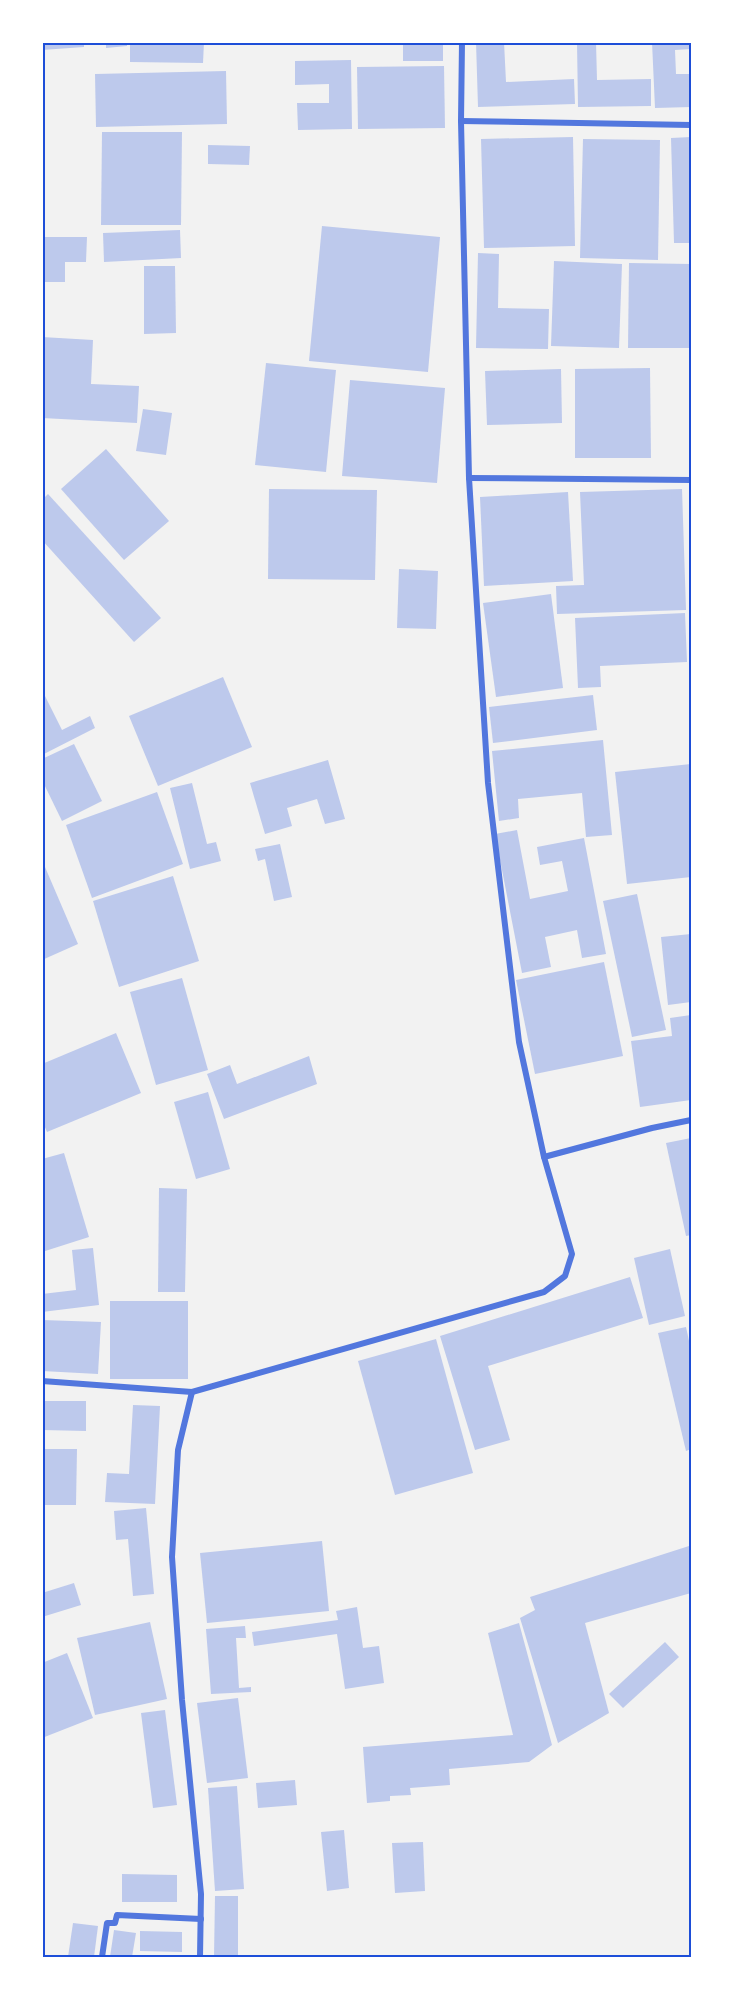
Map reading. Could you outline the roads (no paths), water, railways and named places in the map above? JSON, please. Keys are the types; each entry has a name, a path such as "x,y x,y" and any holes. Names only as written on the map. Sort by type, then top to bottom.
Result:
{"street":[{"path":"42,1381 192,1392 544,1292 565,1276 573,1254 544,1157 519,1042 488,783 469,478 461,121 462,42"},
{"path":"461,121 691,125"},
{"path":"469,478 691,480"},
{"path":"544,1157 691,1120"},
{"path":"192,1392 178,1450 172,1557 182,1700 201,1894 200,1957"},
{"path":"102,1957 107,1923 115,1923 117,1915 201,1919"}]}
